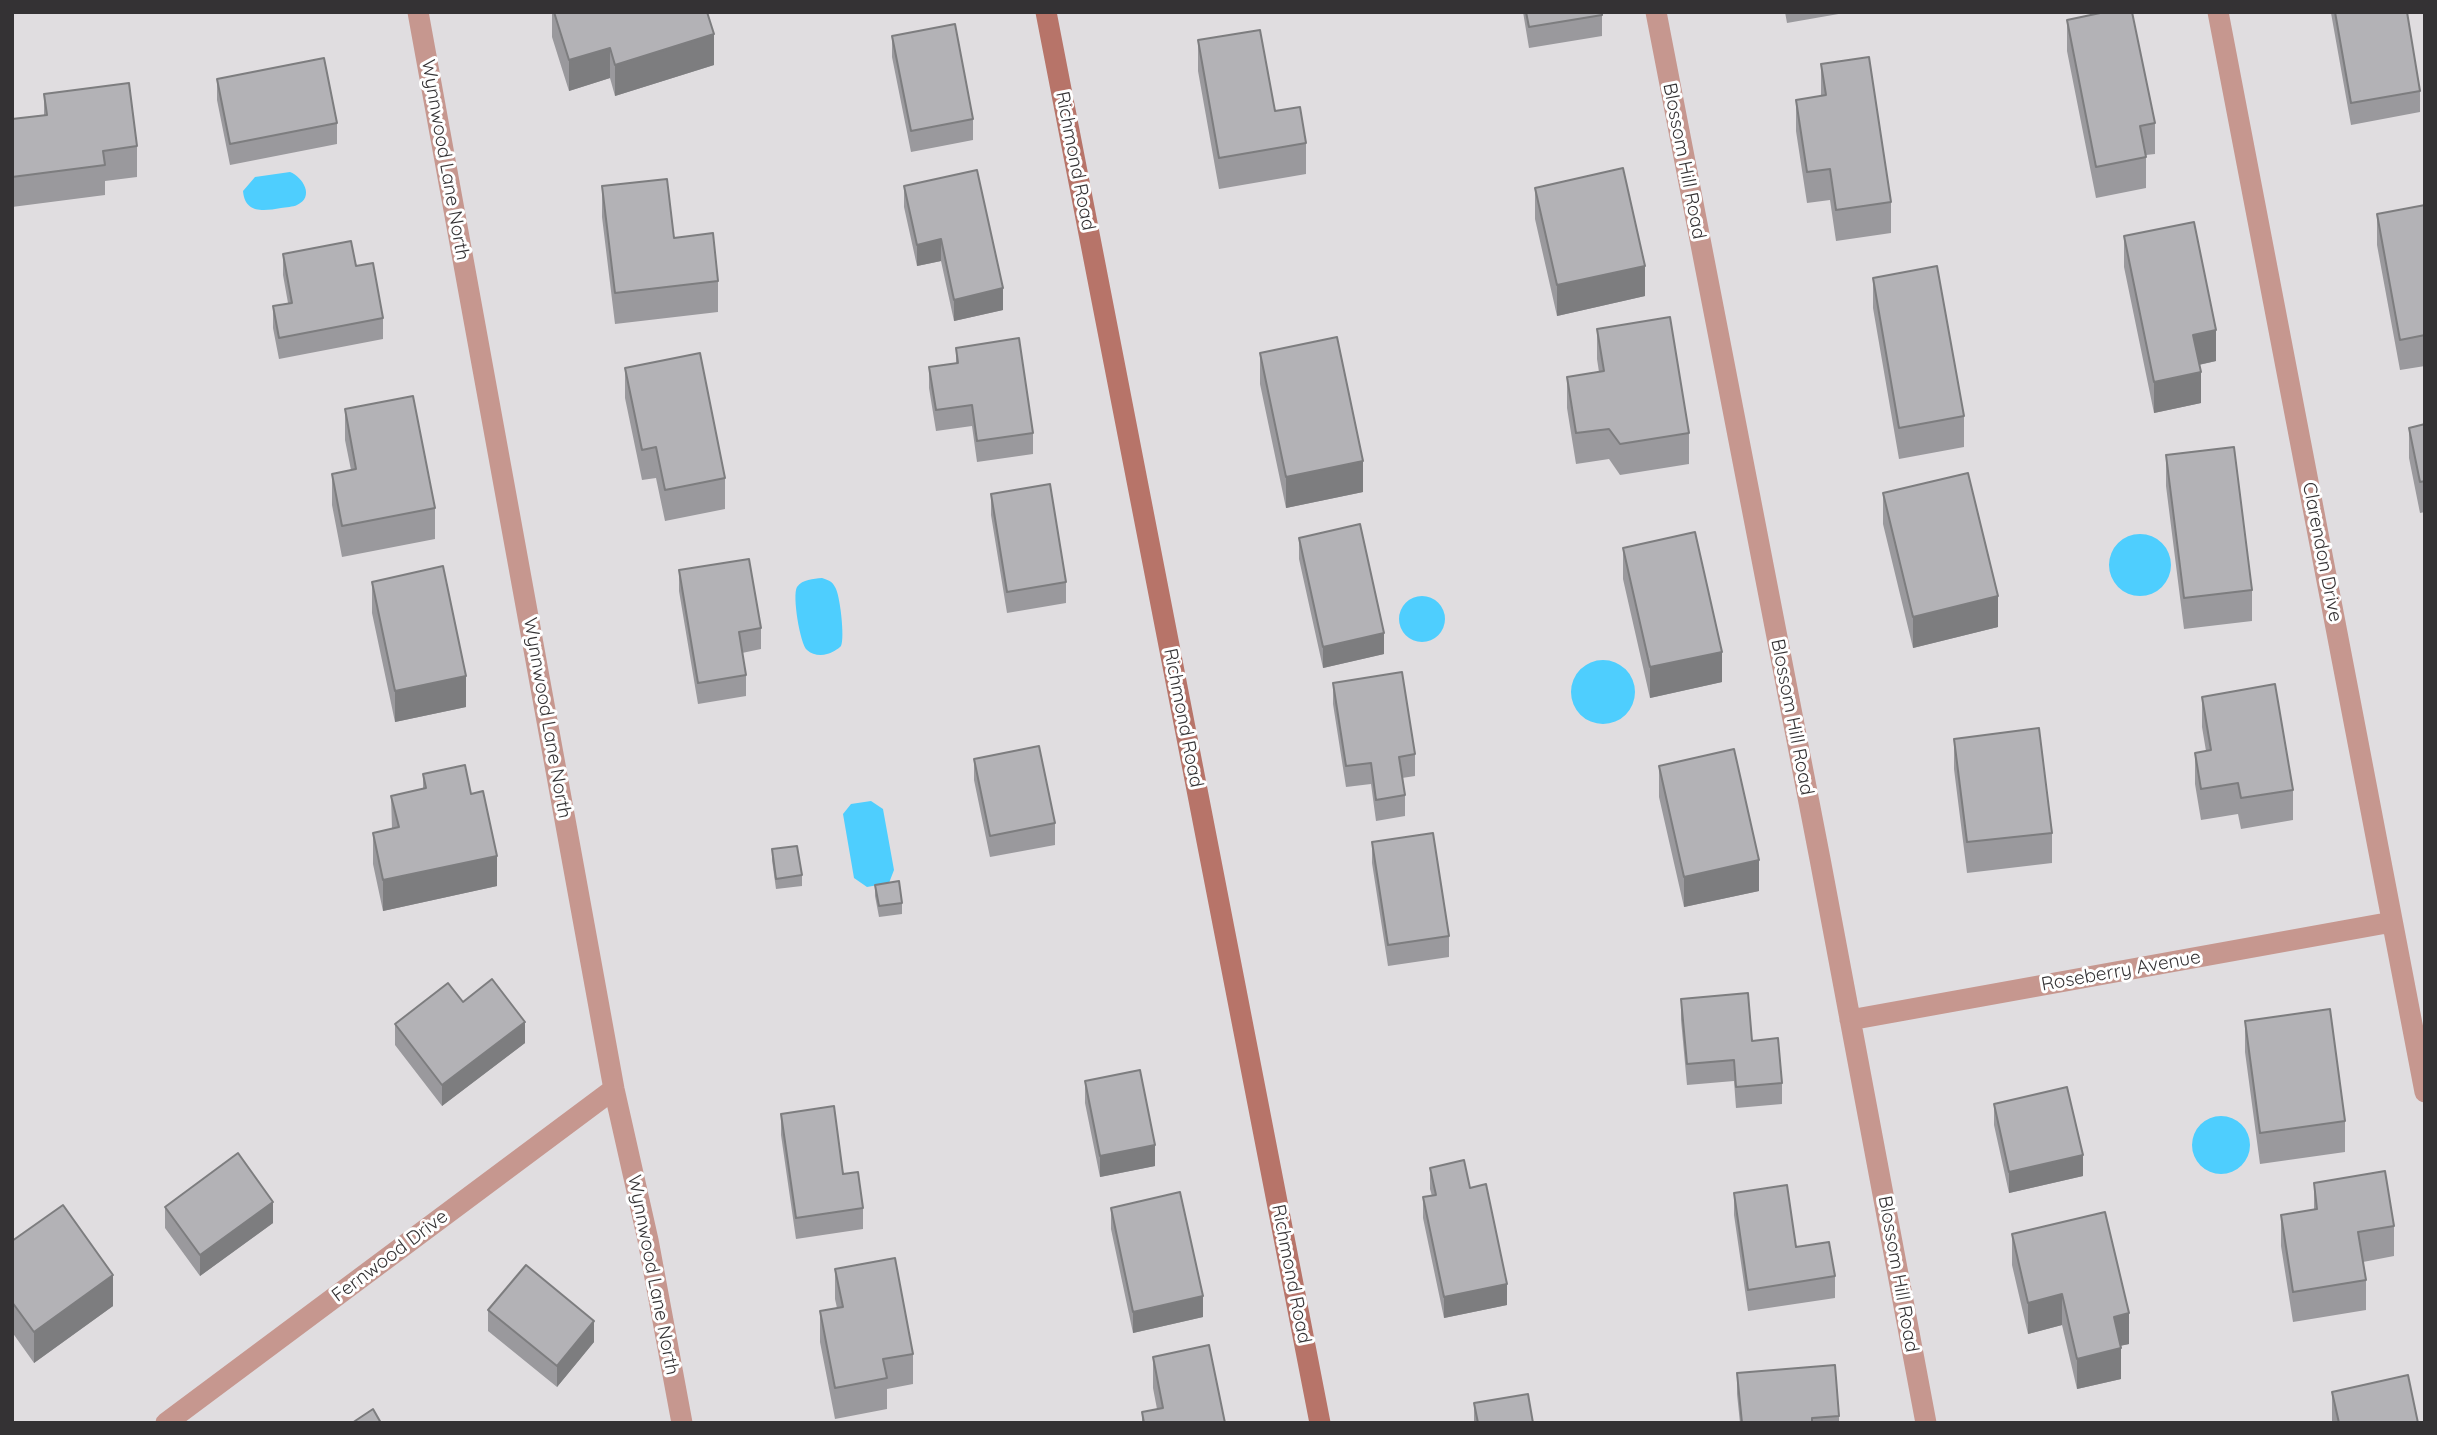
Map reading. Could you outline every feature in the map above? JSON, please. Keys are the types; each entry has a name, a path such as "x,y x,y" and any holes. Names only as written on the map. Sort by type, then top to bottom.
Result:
{"street":[{"name":"Wynnwood Lane North","path":"418,12 614,1089 649,1240 682,1423"},
{"name":"Richmond Road","path":"1046,12 1320,1423"},
{"name":"Blossom Hill Road","path":"1656,12 1926,1423"},
{"name":"Clarendon Drive","path":"2218,12 2425,1092"},
{"name":"Roseberry Avenue","path":"1850,1020 2392,922"},
{"name":"Fernwood Drive","path":"166,1423 614,1089"}],"water":[{"path":"290,172 299,178 305,187 305,197 297,205 268,210 256,209 247,204 243,191 255,177"},
{"path":"2140,534 2162,543 2171,565 2162,587 2140,596 2118,587 2109,565 2118,543"},
{"path":"822,578 831,582 837,591 842,641 841,646 831,653 819,655 809,652 804,646 795,599 797,587 802,582"},
{"path":"1422,596 1438,603 1445,619 1438,635 1422,642 1406,635 1399,619 1406,603"},
{"path":"1603,660 1615,662 1626,669 1633,680 1633,704 1626,715 1615,722 1603,724 1591,722 1580,715 1573,704 1571,692 1573,680 1580,669 1591,662"},
{"path":"871,801 883,809 894,870 889,883 867,887 854,878 843,814 851,804"},
{"path":"2221,1116 2232,1118 2245,1129 2250,1145 2248,1156 2237,1169 2221,1174 2210,1172 2197,1161 2192,1145 2194,1134 2205,1121"}],"building":[{"path":"554,12 707,12 714,34 615,65 610,48 569,60"},
{"path":"1526,12 1602,12 1602,15 1529,27"},
{"path":"2105,12 2132,12 2155,123 2140,126 2146,157 2096,167 2067,20"},
{"path":"2335,12 2407,12 2420,91 2351,103"},
{"path":"955,24 973,119 911,131 892,36"},
{"path":"1260,30 1275,111 1300,107 1306,143 1219,158 1198,40"},
{"path":"1869,57 1891,202 1836,210 1830,169 1807,172 1796,100 1826,95 1821,64"},
{"path":"324,58 337,123 230,144 217,79"},
{"path":"129,83 137,146 103,151 105,165 12,177 12,119 47,115 44,94"},
{"path":"1623,168 1645,266 1557,285 1535,188"},
{"path":"977,170 1003,288 954,300 941,239 917,245 904,186"},
{"path":"667,179 674,238 713,233 718,281 615,293 602,186"},
{"path":"2425,205 2425,335 2400,340 2377,214"},
{"path":"2194,222 2216,330 2193,335 2201,372 2154,382 2124,236"},
{"path":"351,241 356,266 373,263 383,318 279,338 273,306 292,303 283,254"},
{"path":"1937,266 1964,416 1899,428 1873,278"},
{"path":"1670,317 1689,433 1620,444 1609,429 1576,433 1567,377 1604,371 1597,329"},
{"path":"1337,337 1363,461 1286,477 1260,353"},
{"path":"1019,338 1033,433 977,441 972,405 936,410 929,367 958,363 956,348"},
{"path":"700,353 725,478 665,490 656,447 642,450 625,368"},
{"path":"413,396 435,508 342,526 332,474 356,469 345,409"},
{"path":"2425,424 2425,481 2420,482 2409,428"},
{"path":"2234,447 2252,590 2184,598 2166,455"},
{"path":"1968,473 1998,596 1913,617 1883,493"},
{"path":"1050,484 1066,582 1007,592 991,494"},
{"path":"1360,524 1384,633 1323,647 1299,538"},
{"path":"1695,532 1722,652 1650,667 1623,548"},
{"path":"749,559 761,628 739,632 746,675 698,683 679,570"},
{"path":"443,566 466,676 395,691 372,582"},
{"path":"1402,672 1415,754 1399,757 1405,795 1376,800 1371,763 1346,766 1333,683"},
{"path":"2275,684 2293,790 2241,798 2238,783 2201,789 2195,753 2211,750 2202,697"},
{"path":"2039,728 2052,833 1967,842 1954,739"},
{"path":"1039,746 1055,823 990,836 974,759"},
{"path":"1734,749 1759,860 1684,877 1659,766"},
{"path":"465,765 471,794 483,791 497,856 383,880 373,833 399,827 391,796 426,788 423,774"},
{"path":"1433,833 1449,936 1388,945 1372,842"},
{"path":"797,846 802,875 776,879 772,849"},
{"path":"899,881 902,903 879,906 875,885"},
{"path":"492,979 525,1022 442,1085 395,1024 448,983 463,1002"},
{"path":"1748,993 1752,1041 1778,1038 1782,1083 1736,1087 1734,1060 1687,1064 1681,999"},
{"path":"2330,1009 2345,1121 2260,1133 2245,1021"},
{"path":"1140,1070 1155,1145 1100,1156 1085,1081"},
{"path":"2067,1087 2083,1155 2009,1172 1994,1104"},
{"path":"834,1106 843,1174 858,1172 863,1208 796,1218 781,1114"},
{"path":"238,1153 273,1202 200,1255 165,1207"},
{"path":"1464,1160 1470,1188 1486,1184 1507,1284 1444,1297 1423,1197 1436,1195 1430,1168"},
{"path":"2385,1171 2394,1226 2358,1232 2366,1280 2293,1292 2281,1215 2317,1209 2314,1183"},
{"path":"1787,1185 1796,1247 1829,1242 1835,1276 1748,1290 1734,1193"},
{"path":"1180,1192 1203,1296 1133,1312 1111,1208"},
{"path":"63,1205 113,1275 34,1332 12,1302 12,1241"},
{"path":"2105,1212 2129,1313 2114,1317 2121,1348 2077,1359 2062,1294 2028,1303 2012,1234"},
{"path":"895,1258 913,1354 883,1359 887,1378 835,1388 820,1311 843,1307 835,1269"},
{"path":"526,1265 594,1321 557,1366 488,1310"},
{"path":"1209,1345 1225,1423 1144,1423 1142,1412 1163,1408 1153,1357"},
{"path":"1835,1365 1839,1416 1812,1418 1812,1423 1742,1423 1737,1373"},
{"path":"2408,1375 2418,1423 2339,1423 2332,1392"},
{"path":"1528,1394 1533,1423 1478,1423 1474,1403"},
{"path":"373,1409 381,1423 352,1423"}]}
